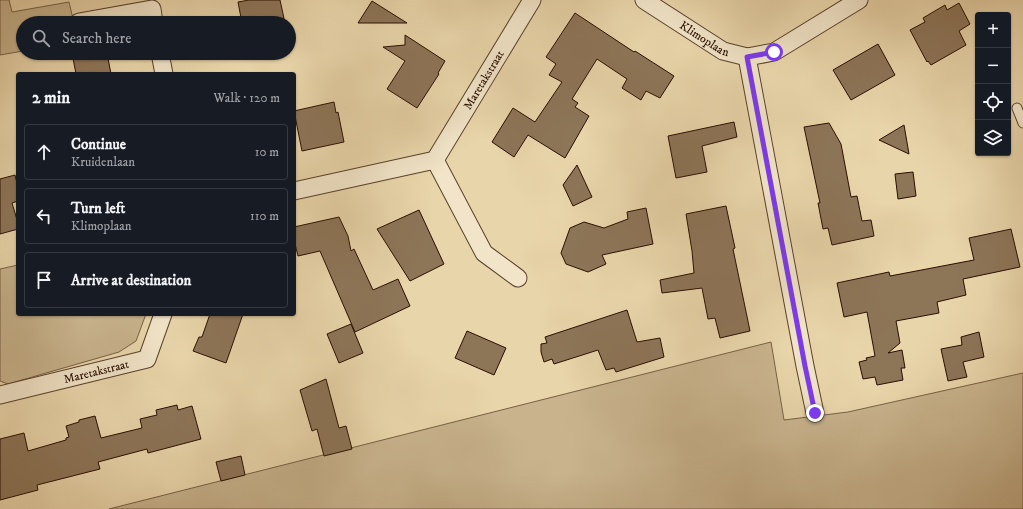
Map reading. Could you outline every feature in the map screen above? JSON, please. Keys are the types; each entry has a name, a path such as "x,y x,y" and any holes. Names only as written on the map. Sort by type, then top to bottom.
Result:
{"street":[{"name":"Maretakstraat","path":"435,160 532,0"},
{"name":"Klimoplaan","path":"644,0 723,51 747,57 815,413"},
{"path":"747,57 774,52 859,0"},
{"path":"113,16 152,9 153,16"},
{"path":"161,60 164,72"},
{"path":"296,191 435,160 484,253 518,278"},
{"name":"Maretakstraat","path":"0,395 147,359 161,316"}],"lane":[{"path":"1017,108 1023,122"}],"shaded area":[{"path":"0,0 9,0 12,12 69,2 72,16 16,16 16,52 0,55"},
{"path":"16,265 16,316 145,316 136,341 119,352 8,384 0,381 0,269"},
{"path":"771,342 784,420 848,412 1023,373 1023,509 109,509"}],"building":[{"path":"249,0 280,0 283,16 241,16 238,2"},
{"path":"372,1 407,23 358,23"},
{"path":"959,3 970,24 959,31 966,45 931,65 928,61 927,62 910,30 925,22 923,18 945,5 947,10"},
{"path":"575,13 634,52 635,51 674,76 660,98 646,91 641,100 622,88 627,79 597,59 572,99 578,103 575,107 589,116 565,158 528,135 514,157 492,142 513,108 535,122 562,82 549,75 556,64 546,57"},
{"path":"405,35 445,61 438,73 439,74 417,108 387,89 405,61 383,47 405,45"},
{"path":"878,44 895,75 851,100 833,70"},
{"path":"73,60 108,60 111,72 76,72"},
{"path":"334,102 336,113 338,112 344,142 302,151 296,121 296,111"},
{"path":"734,122 737,137 702,146 707,172 676,178 668,136"},
{"path":"829,123 841,144 851,197 857,196 862,221 871,220 874,236 832,245 828,228 823,229 818,203 820,203 804,127"},
{"path":"904,125 909,154 879,140"},
{"path":"577,165 592,197 573,206 563,185"},
{"path":"913,172 916,196 898,199 895,174"},
{"path":"15,175 16,202 12,203 16,216 16,230 0,234 0,179"},
{"path":"726,206 735,248 733,249 750,331 720,338 715,318 708,319 702,288 662,293 660,280 694,273 686,214"},
{"path":"646,208 653,244 602,255 606,264 588,272 566,264 561,253 570,228 584,222 604,228 628,219 627,212"},
{"path":"419,210 444,264 410,281 377,229"},
{"path":"339,217 348,236 351,251 354,249 373,290 398,279 410,306 355,332 320,251 298,256 296,248 296,227"},
{"path":"1011,229 1020,267 963,279 966,295 937,302 939,313 896,321 900,343 888,353 902,350 905,368 901,368 903,380 877,385 875,377 863,379 859,362 867,360 866,358 875,356 867,312 844,317 837,283 889,272 890,276 974,260 969,238"},
{"path":"627,310 637,342 660,338 664,357 616,372 614,368 606,370 598,350 554,364 552,359 544,362 541,352 541,344 547,343 545,337"},
{"path":"209,316 242,316 226,363 193,351 199,337 202,337"},
{"path":"351,324 363,353 339,363 327,334"},
{"path":"467,331 506,348 494,375 455,358"},
{"path":"979,332 984,357 963,362 967,377 948,381 941,349 962,345 961,337"},
{"path":"326,379 339,428 346,426 352,449 324,456 317,429 312,431 300,390"},
{"path":"177,405 178,410 192,406 201,439 148,453 147,449 98,462 100,469 37,485 38,490 0,500 0,439 24,433 28,451 66,440 66,438 69,437 66,426 79,422 79,420 95,416 101,438 142,428 140,419 157,415 156,410"},
{"path":"241,456 245,475 221,481 216,462"}],"route":[{"path":"774,52 747,57 815,413"}]}
